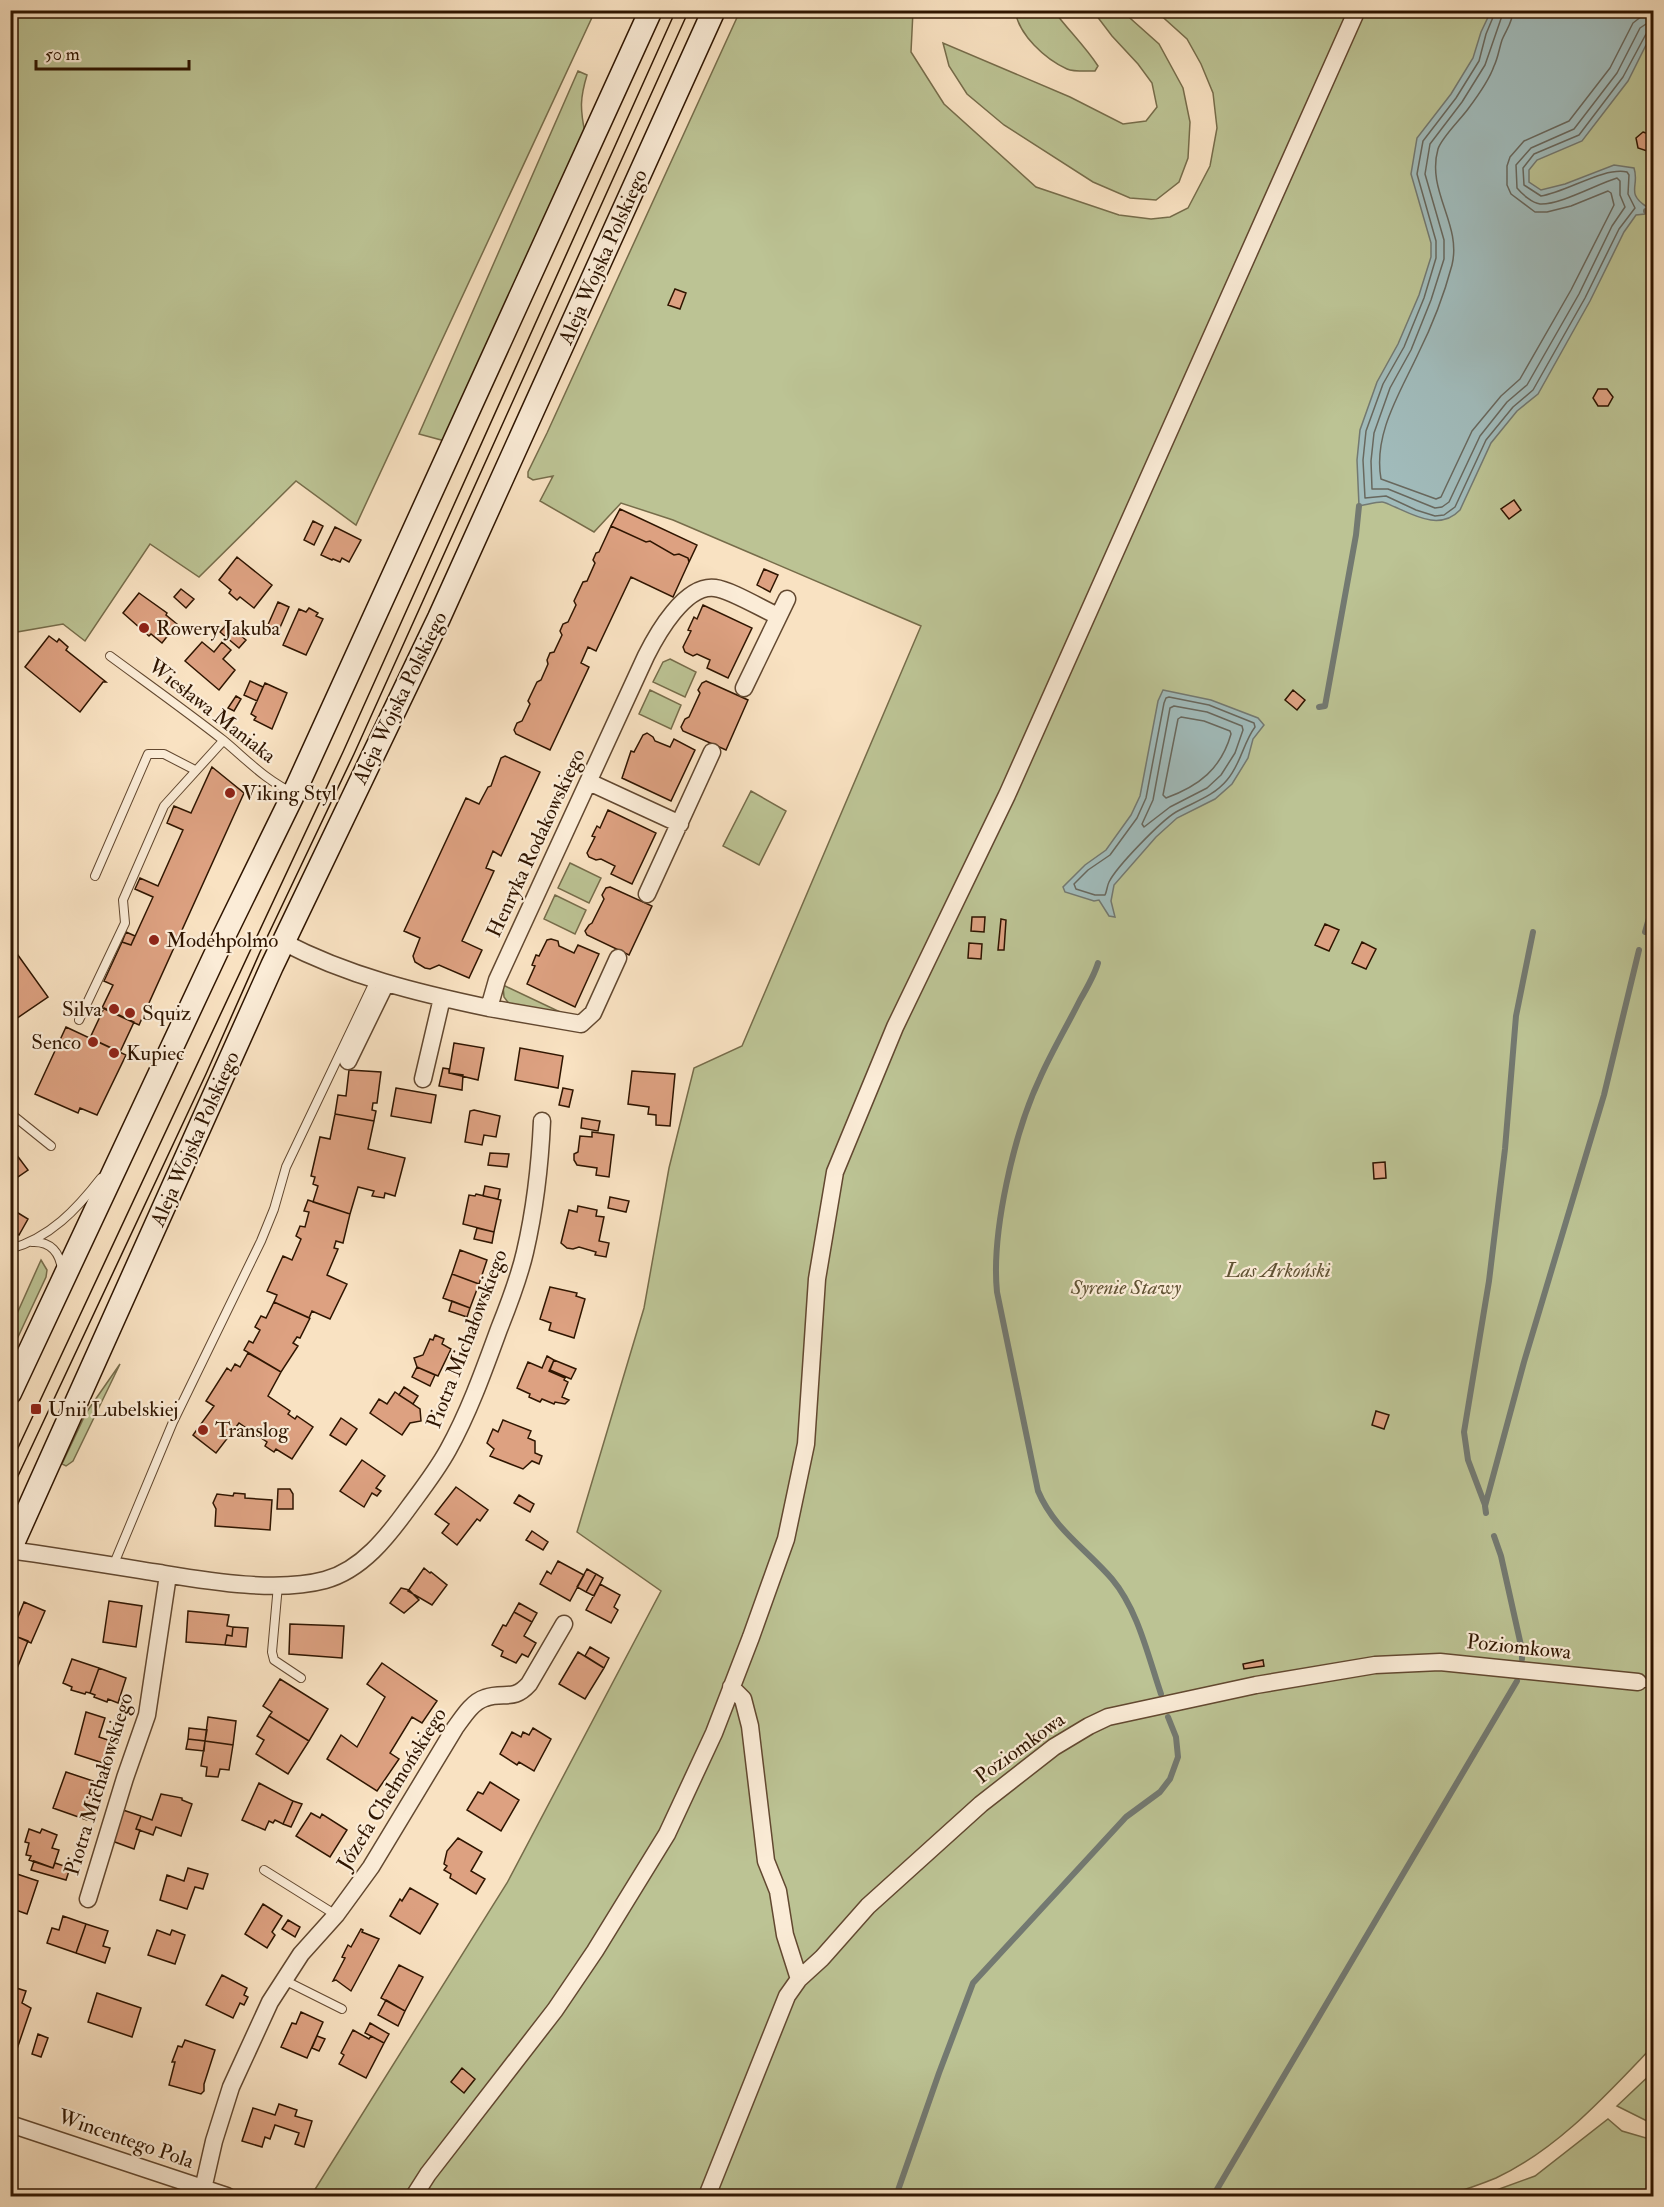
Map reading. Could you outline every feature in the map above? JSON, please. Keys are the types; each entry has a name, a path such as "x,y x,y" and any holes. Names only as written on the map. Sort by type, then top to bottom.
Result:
{"main road":[{"path":"10,1393 225,934 294,793 651,10"},
{"name":"Aleja Wojska Polskiego","path":"10,1550 283,942 439,618 714,10"}],"street":[{"path":"414,2196 428,2174 555,2010 632,1892 667,1834 714,1733 786,1539 806,1444 817,1279 835,1172 895,1027 1007,795 1357,10"},
{"name":"Henryka Rodakowskiego","path":"489,1008 497,980 650,647 664,625 687,598 696,592 714,588 778,616"},
{"path":"744,688 787,599"},
{"path":"647,894 712,752"},
{"path":"589,782 680,824"},
{"path":"283,942 339,968 381,982 489,1008 580,1024 593,1013 618,958"},
{"path":"348,1060 381,982"},
{"path":"423,1080 442,998"},
{"name":"Piotra Michałowskiego","path":"10,1550 168,1575 222,1582 278,1585 324,1580 337,1576 359,1562 393,1530 447,1452 469,1408 513,1293 525,1251 540,1162 542,1121"},
{"name":"Piotra Michałowskiego","path":"88,1899 147,1715 168,1575"},
{"name":"Józefa Chełmońskiego","path":"203,2189 214,2141 231,2087 260,2023 284,1980 301,1954 336,1915 371,1867 454,1728 467,1711 488,1696 514,1696 523,1691 564,1624"},
{"name":"Poziomkowa","path":"707,2196 787,1995 799,1979 822,1958 868,1906 897,1878 981,1804 1054,1747 1089,1726 1108,1717 1256,1684 1375,1665 1440,1662 1646,1683"},
{"path":"731,1687 742,1699 750,1726 766,1861 778,1891 785,1935 799,1979"},
{"name":"Wincentego Pola","path":"10,2124 226,2196"}],"lane":[{"name":"Wiesława Maniaka","path":"110,656 259,771 284,789 294,793"},
{"path":"79,1020 125,923 123,900 164,806 223,741"},
{"path":"96,876 148,754 164,754 195,771"},
{"path":"113,1566 172,1422 261,1241 274,1209 286,1167 381,982"},
{"path":"10,1113 51,1146"},
{"path":"10,1249 53,1229 67,1218 130,1139"},
{"path":"29,1242 47,1243 56,1251 62,1266 61,1286"},
{"path":"278,1585 272,1652 274,1660 301,1678"},
{"path":"264,1870 336,1915"},
{"path":"284,1980 342,2009"}],"green space":[{"path":"10,11 595,11 356,525 296,481 199,577 150,544 85,641 63,624 11,633"},
{"name":"Las Arkoński","path":"740,11 913,11 911,52 944,104 1036,187 1119,215 1151,219 1170,217 1188,208 1210,166 1217,128 1213,93 1201,64 1187,39 1156,11 1653,11 1653,2046 1580,2120 1540,2152 1496,2178 1463,2190 1444,2196 324,2196 314,2191 507,1883 661,1591 577,1532 644,1308 669,1168 694,1068 742,1046 921,626 673,520 621,503 594,532 540,501 553,476 533,480 528,477 528,472"},
{"path":"1015,11 1054,11 1098,66 1095,71 1070,70 1042,53 1027,37 1017,20"},
{"path":"1093,11 1122,11 1159,44 1183,88 1190,122 1188,158 1179,182 1156,200 1130,198 1093,182 1004,125 967,94 949,66 943,43 1070,97 1123,124 1146,121 1157,107 1152,83"},
{"path":"578,71 587,75 582,104 585,133 445,441 419,434"},
{"path":"670,659 696,672 685,697 653,682 663,662"},
{"path":"650,690 681,705 671,729 639,714"},
{"path":"751,791 786,811 759,865 723,846"},
{"path":"570,863 601,878 589,903 558,888"},
{"path":"555,895 586,910 575,934 544,919"},
{"path":"503,985 566,1014 510,1005 504,997"},
{"path":"41,1260 47,1270 46,1277 11,1352 11,1327"},
{"path":"120,1364 73,1461 66,1466 62,1464 86,1413"},
{"path":"1653,2072 1653,2124 1617,2106"},
{"path":"1608,2119 1622,2131 1653,2140 1653,2196 1480,2196 1535,2176"}],"water":[{"path":"1491,11 1653,11 1653,31 1628,81 1582,141 1537,160 1529,170 1529,182 1541,190 1565,184 1614,165 1634,168 1635,193 1640,202 1647,207 1645,214 1636,215 1624,232 1590,301 1538,394 1517,411 1491,443 1460,510 1445,519 1429,520 1384,502 1359,506 1357,460 1360,430 1377,382 1398,344 1419,295 1431,257 1431,243 1411,174 1417,138 1451,94 1473,58 1481,32"},
{"path":"1163,690 1211,700 1258,718 1264,725 1253,739 1248,758 1232,784 1215,799 1177,818 1156,837 1114,885 1111,901 1115,917 1109,916 1099,900 1094,901 1065,892 1063,887 1085,865 1106,850 1131,815 1140,796 1158,701"}],"building":[{"path":"1643,132 1652,135 1654,145 1647,151 1638,148 1636,138"},
{"path":"675,289 686,293 680,309 668,305"},
{"path":"1598,389 1607,389 1613,397 1608,406 1598,406 1593,398"},
{"path":"1514,500 1521,510 1509,519 1501,509"},
{"path":"620,509 697,545 689,562 688,558 679,554 674,555 650,541 646,542 611,526"},
{"path":"313,521 323,526 314,545 304,540"},
{"path":"611,526 646,542 650,541 674,555 679,554 688,558 689,562 673,597 631,577 596,651 588,647 581,663 589,667 550,750 516,734 514,730 517,723 522,721 530,704 528,701 548,664 550,653 554,652 562,635 560,631 563,624 568,622 576,605 574,601 583,582 587,581 595,563 593,560 596,553 599,552"},
{"path":"335,527 361,540 349,562 342,558 340,562 332,560 321,555"},
{"path":"237,557 272,585 254,608 240,597 237,600 229,593 231,590 219,580"},
{"path":"764,569 778,575 770,592 757,585"},
{"path":"181,589 194,599 186,608 174,597"},
{"path":"139,593 167,613 166,615 177,624 162,643 151,634 149,636 123,613"},
{"path":"278,602 289,607 278,632 267,627"},
{"path":"703,605 752,628 728,678 707,668 710,660 697,654 693,656 685,652 683,647 691,631 688,630 694,617 697,619"},
{"path":"309,608 318,613 316,616 323,619 306,655 283,645 299,609 306,612"},
{"path":"227,624 246,640 239,648 220,632"},
{"path":"49,636 57,642 59,639 68,647 66,650 106,682 103,682 80,712 25,667"},
{"path":"202,642 214,652 222,642 231,650 223,659 235,670 219,690 185,661"},
{"path":"250,681 263,687 257,701 244,695"},
{"path":"706,681 748,700 726,750 683,731 681,727 685,719 689,717 700,693 698,690"},
{"path":"265,683 287,693 272,729 254,720 256,717 251,714"},
{"path":"1293,690 1305,700 1297,710 1285,700"},
{"path":"236,696 241,699 234,711 228,708"},
{"path":"647,733 655,741 670,747 674,739 695,750 671,801 622,778 631,751 634,752 643,735"},
{"path":"505,756 540,772 501,856 493,851 486,868 494,871 462,941 482,950 469,978 439,965 430,969 425,968 415,962 413,956 420,938 404,931 466,798 479,804 488,787 491,786 501,758"},
{"path":"212,767 244,793 139,1025 102,1008 113,985 104,981 122,942 131,945 153,897 135,889 140,878 158,886 183,830 167,823 174,806 191,813"},
{"path":"608,810 656,833 632,884 611,874 615,866 601,859 596,860 589,857 587,853 595,837 592,836 597,826 600,828"},
{"path":"610,887 652,906 629,955 587,935 585,931 592,923 604,899 602,895 606,888"},
{"path":"972,917 985,917 984,932 971,931"},
{"path":"1001,919 1006,920 1004,950 998,950"},
{"path":"1325,924 1339,930 1329,951 1315,945"},
{"path":"126,932 135,936 131,945 122,942"},
{"path":"547,940 558,941 559,946 574,953 578,945 599,954 575,1007 527,984 535,966 532,965 536,955 539,956"},
{"path":"1362,942 1376,949 1366,969 1352,963"},
{"path":"969,943 982,944 981,959 968,958"},
{"path":"10,944 48,997 10,1023"},
{"path":"104,1008 134,1022 120,1052 90,1038"},
{"path":"66,1027 126,1055 97,1115 80,1108 78,1113 35,1094"},
{"path":"454,1043 484,1048 478,1080 449,1073"},
{"path":"520,1048 563,1056 558,1088 515,1080"},
{"path":"443,1068 449,1069 449,1073 463,1075 462,1090 439,1086"},
{"path":"349,1070 381,1072 377,1103 373,1103 372,1110 376,1111 374,1121 335,1114 338,1095 346,1096"},
{"path":"632,1071 675,1074 670,1126 656,1125 656,1115 648,1114 649,1107 628,1104"},
{"path":"396,1088 436,1095 431,1123 391,1116"},
{"path":"563,1088 573,1090 569,1107 559,1105"},
{"path":"470,1111 500,1116 496,1137 484,1135 482,1145 465,1142"},
{"path":"335,1114 374,1121 368,1149 405,1158 395,1196 385,1193 384,1198 372,1196 374,1191 358,1187 350,1214 313,1202 318,1186 313,1184 315,1177 311,1176 320,1137 330,1139"},
{"path":"582,1118 600,1121 598,1131 581,1128"},
{"path":"592,1132 614,1135 609,1177 596,1175 597,1168 577,1165 574,1160 574,1154 578,1152 580,1136 592,1137"},
{"path":"10,1146 28,1170 12,1181 10,1179"},
{"path":"490,1153 509,1154 507,1167 488,1165"},
{"path":"1385,1162 1386,1178 1374,1179 1373,1163"},
{"path":"485,1186 500,1189 498,1199 483,1196"},
{"path":"476,1194 501,1200 494,1232 463,1224 469,1195 475,1196"},
{"path":"610,1197 629,1201 626,1212 608,1208"},
{"path":"308,1200 350,1214 343,1243 336,1241 334,1248 338,1249 327,1275 347,1284 330,1319 312,1311 309,1318 274,1302 277,1295 267,1291 283,1256 292,1260 301,1239 296,1236 300,1226 305,1227 309,1212 304,1211"},
{"path":"578,1206 597,1210 596,1216 604,1217 599,1241 609,1243 606,1257 595,1255 596,1252 579,1247 567,1248 561,1243 569,1210 577,1212"},
{"path":"10,1208 28,1219 19,1235 10,1230"},
{"path":"477,1228 494,1232 492,1243 474,1239"},
{"path":"460,1250 487,1260 479,1284 452,1274"},
{"path":"452,1274 479,1284 470,1308 443,1298"},
{"path":"550,1287 577,1293 576,1296 585,1299 574,1338 549,1330 551,1323 540,1319"},
{"path":"452,1301 470,1308 467,1317 449,1311"},
{"path":"274,1302 310,1318 300,1338 297,1337 293,1343 298,1346 281,1372 244,1350 249,1341 253,1343 260,1330 255,1327 261,1316 266,1318"},
{"path":"435,1335 444,1339 442,1344 451,1349 438,1376 417,1367 414,1358 423,1355 430,1339 433,1340"},
{"path":"248,1353 281,1372 268,1396 290,1411 288,1414 295,1419 297,1416 313,1427 292,1459 276,1449 274,1452 265,1446 267,1442 239,1423 216,1453 193,1435 214,1406 206,1401 227,1368 231,1371 235,1364 240,1367"},
{"path":"547,1356 554,1360 549,1371 565,1378 564,1380 568,1382 562,1397 569,1400 565,1404 555,1402 554,1404 542,1399 540,1402 517,1388 528,1362 542,1368"},
{"path":"554,1360 576,1369 571,1379 550,1370"},
{"path":"417,1367 435,1375 430,1386 412,1377"},
{"path":"404,1387 418,1396 413,1404 399,1395"},
{"path":"395,1392 420,1409 421,1421 410,1423 402,1435 370,1413 379,1399 387,1404"},
{"path":"1376,1411 1389,1415 1384,1429 1372,1425"},
{"path":"341,1418 357,1429 346,1445 330,1435"},
{"path":"503,1420 531,1431 528,1438 535,1441 535,1453 542,1456 539,1464 532,1461 523,1469 490,1456 494,1449 487,1443 493,1429 498,1432"},
{"path":"362,1460 385,1476 376,1488 381,1491 377,1496 372,1493 364,1507 340,1491"},
{"path":"456,1487 488,1510 480,1521 477,1519 457,1545 442,1533 449,1524 435,1514"},
{"path":"278,1489 290,1489 293,1494 293,1509 277,1509"},
{"path":"234,1493 245,1494 245,1498 272,1500 270,1530 215,1526 216,1509 213,1503 217,1494 233,1496"},
{"path":"519,1495 534,1504 530,1512 514,1503"},
{"path":"532,1531 548,1542 543,1550 526,1540"},
{"path":"558,1561 584,1575 570,1601 540,1584 547,1571 551,1574"},
{"path":"424,1568 447,1585 432,1605 408,1591"},
{"path":"587,1569 596,1574 586,1592 577,1587"},
{"path":"596,1574 603,1578 594,1596 586,1592"},
{"path":"600,1584 620,1595 614,1607 618,1610 611,1623 586,1610"},
{"path":"401,1588 409,1590 419,1600 404,1613 390,1603"},
{"path":"109,1601 142,1606 136,1647 103,1642"},
{"path":"24,1602 45,1611 31,1643 11,1634"},
{"path":"519,1603 537,1613 532,1622 514,1612"},
{"path":"188,1611 229,1615 227,1626 233,1627 232,1636 227,1635 225,1645 186,1642"},
{"path":"514,1612 532,1622 524,1636 536,1643 528,1657 522,1654 516,1663 501,1656 503,1651 492,1645 503,1625 506,1626"},
{"path":"290,1624 344,1626 342,1658 289,1654"},
{"path":"233,1627 248,1628 246,1647 225,1645 227,1635 232,1636"},
{"path":"10,1634 28,1641 10,1686"},
{"path":"590,1647 609,1658 604,1668 585,1656"},
{"path":"578,1652 604,1668 585,1699 559,1684"},
{"path":"72,1659 99,1668 90,1693 71,1690 72,1687 63,1683"},
{"path":"1263,1660 1264,1666 1244,1669 1243,1664"},
{"path":"382,1663 437,1701 422,1723 412,1717 390,1753 399,1759 377,1791 327,1759 341,1735 357,1747 385,1697 367,1684"},
{"path":"99,1668 126,1678 118,1703 108,1699 107,1702 90,1693"},
{"path":"280,1679 328,1709 309,1741 269,1716 272,1712 263,1706"},
{"path":"86,1712 105,1718 99,1737 114,1742 106,1764 75,1754"},
{"path":"269,1716 309,1741 288,1774 256,1754 264,1740 257,1736"},
{"path":"208,1717 236,1721 233,1745 205,1741"},
{"path":"189,1728 207,1730 205,1741 188,1739"},
{"path":"533,1728 551,1739 534,1771 519,1762 517,1765 500,1754 512,1732 521,1737 523,1732 529,1735"},
{"path":"188,1739 205,1741 204,1751 186,1749"},
{"path":"205,1741 233,1745 229,1770 220,1769 218,1777 206,1776 207,1767 201,1766"},
{"path":"66,1772 93,1781 89,1794 95,1796 87,1820 53,1808"},
{"path":"490,1782 519,1800 501,1831 467,1810 478,1792 483,1794"},
{"path":"259,1783 293,1801 283,1824 275,1820 273,1823 269,1821 265,1830 242,1820"},
{"path":"161,1794 182,1798 192,1804 181,1836 156,1827 153,1835 136,1829 141,1816 152,1820"},
{"path":"293,1801 302,1804 291,1827 283,1824"},
{"path":"123,1810 141,1816 136,1829 140,1830 134,1849 112,1841"},
{"path":"311,1813 320,1818 322,1814 347,1830 330,1857 296,1836"},
{"path":"29,1829 40,1833 42,1829 57,1835 52,1848 59,1850 53,1868 29,1860 31,1856 26,1855 29,1843 25,1842"},
{"path":"458,1838 482,1852 471,1871 485,1879 476,1894 450,1878 451,1874 444,1870 447,1866 444,1864 447,1851"},
{"path":"34,1861 53,1868 55,1863 70,1868 66,1880 31,1870"},
{"path":"188,1868 208,1874 203,1889 195,1887 187,1909 160,1900 167,1875 184,1881"},
{"path":"14,1873 38,1881 27,1914 10,1908 10,1883"},
{"path":"410,1888 438,1904 420,1934 390,1916"},
{"path":"263,1904 282,1916 272,1932 275,1935 267,1948 245,1934"},
{"path":"63,1916 86,1924 76,1953 47,1943 52,1928 59,1930"},
{"path":"288,1920 300,1927 295,1937 282,1929"},
{"path":"86,1924 108,1931 103,1946 110,1948 105,1963 76,1953"},
{"path":"361,1929 362,1932 379,1939 351,1991 336,1980 333,1981 345,1958 342,1957 348,1945 351,1947"},
{"path":"157,1930 170,1935 172,1930 185,1935 175,1964 148,1955"},
{"path":"399,1965 423,1977 405,2011 381,1998"},
{"path":"222,1975 247,1988 244,1995 248,1997 244,2005 240,2003 233,2018 206,2005"},
{"path":"10,1986 26,1991 22,2003 31,2008 17,2049 10,2046"},
{"path":"97,1993 141,2008 132,2037 88,2022"},
{"path":"386,2000 405,2011 398,2026 378,2015"},
{"path":"301,2012 323,2022 307,2058 281,2047 292,2023 296,2024"},
{"path":"370,2023 389,2034 384,2043 365,2033"},
{"path":"353,2030 369,2039 371,2036 384,2043 366,2078 339,2064 344,2055 341,2053"},
{"path":"38,2034 48,2038 41,2057 32,2054"},
{"path":"317,2036 325,2039 319,2051 312,2048"},
{"path":"185,2040 215,2050 204,2084 204,2091 201,2094 169,2085 175,2062 172,2062 178,2046 182,2047"},
{"path":"462,2068 475,2079 464,2093 451,2082"},
{"path":"279,2104 297,2110 295,2116 312,2121 304,2147 295,2144 299,2133 275,2125 270,2139 265,2137 262,2147 242,2141 253,2108 275,2115"}],"waterway":[{"path":"1646,211 1654,211"},
{"path":"1319,707 1325,706 1356,535 1359,506"},
{"path":"1645,932 1654,901"},
{"path":"1485,1505 1468,1460 1464,1432 1489,1281 1505,1149 1516,1016 1533,932"},
{"path":"1486,1513 1485,1506 1524,1362 1604,1095 1639,950"},
{"path":"1098,963 1045,1068 1021,1126 1001,1213 996,1268 997,1292 1038,1491 1062,1528 1102,1568 1121,1591 1136,1619 1161,1694"},
{"path":"1494,1536 1501,1556 1522,1659"},
{"path":"1213,2196 1517,1681"},
{"path":"896,2196 973,1983 1126,1817 1160,1792 1170,1779 1178,1757 1176,1737 1168,1717"}],"tram line":[{"path":"10,1465 343,752 676,10"},
{"path":"10,1493 354,754 689,10"}],"place":[{"name":"Rowery Jakuba","path":"144,628"},
{"name":"Viking Styl","path":"230,793"},
{"name":"Modehpolmo","path":"154,940"},
{"name":"Silva","path":"114,1009"},
{"name":"Squiz","path":"130,1013"},
{"name":"Senco","path":"93,1042"},
{"name":"Kupiec","path":"114,1053"},
{"name":"Unii Lubelskiej","path":"36,1409"},
{"name":"Translog","path":"203,1430"}],"park label":[{"name":"Syrenie Stawy","path":"1126,1287"}]}
